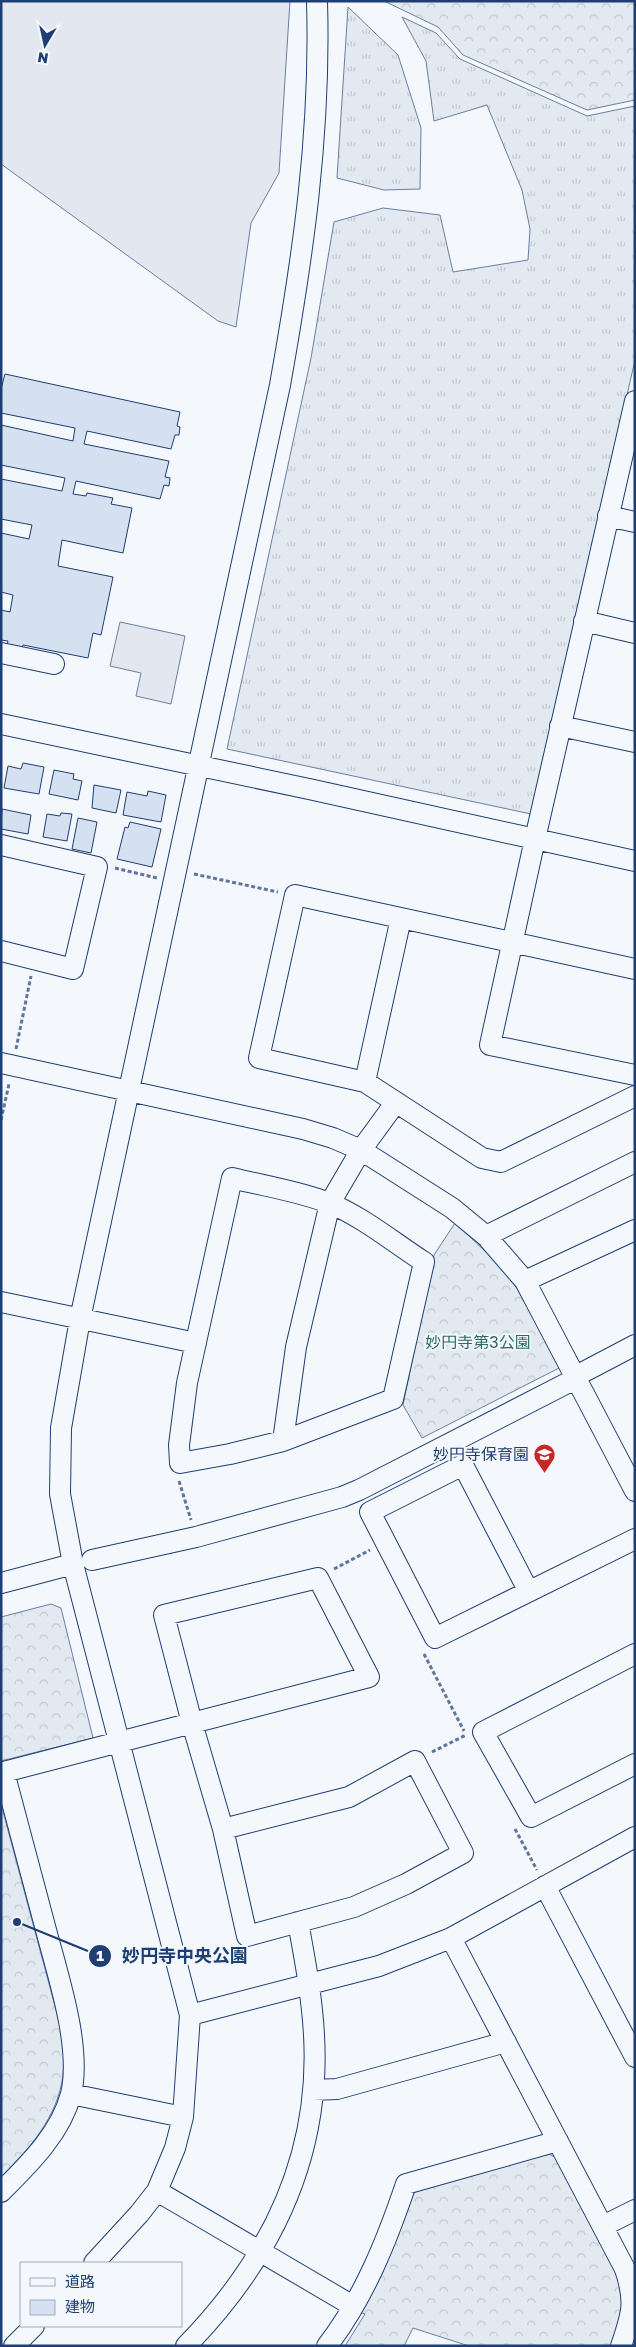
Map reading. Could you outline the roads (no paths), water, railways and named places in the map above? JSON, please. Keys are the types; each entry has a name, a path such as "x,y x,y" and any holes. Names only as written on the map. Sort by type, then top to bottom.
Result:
{"street":[{"path":"95,2262 139,2214 157,2191 175,2148 183,2118 190,2015 118,1742 82,1562 60,1494 61,1428 80,1319 280,385 302,261 314,156 317,1"},
{"path":"635,401 560,726 490,1045 635,1074"},
{"path":"608,516 635,522"},
{"path":"584,621 635,633"},
{"path":"1,653 54,664"},
{"path":"1,724 309,788 635,861"},
{"path":"560,726 635,742"},
{"path":"1,845 97,867 73,969 1,951"},
{"path":"635,969 295,896 259,1058 365,1082 482,1158 501,1162 635,1096"},
{"path":"365,1082 401,918"},
{"path":"7,1064 303,1129 333,1138 361,1150 452,1208 486,1236 525,1281 635,1491"},
{"path":"283,1441 296,1347 330,1204 361,1150 396,1102"},
{"path":"486,1236 635,1162"},
{"path":"232,1178 306,1195 330,1204 356,1217 424,1262 393,1399 283,1441 230,1454 180,1463 178,1445 187,1383 232,1178"},
{"path":"525,1281 635,1230"},
{"path":"1,1302 196,1343"},
{"path":"1,1583 82,1562 196,1538 294,1512 359,1490 635,1345"},
{"path":"528,1590 463,1465 370,1512 435,1638 528,1590 635,1539"},
{"path":"1,2192 28,2165 48,2140 70,2094 72,2052 67,2010 4,1772 118,1742 192,1723 369,1677 318,1578 164,1615 192,1723 223,1829 247,1936 354,1907 406,1884 462,1852 416,1761 350,1797 223,1829"},
{"path":"635,1654 483,1732 531,1817 635,1764"},
{"path":"190,2015 379,1966 450,1938 635,1837"},
{"path":"545,1886 635,2058"},
{"path":"186,2346 236,2291 261,2252 286,2202 302,2156 313,2090 314,2037 310,1985 298,1922"},
{"path":"450,1938 625,2270 631,2288 633,2308 621,2346"},
{"path":"313,2090 337,2089 506,2042"},
{"path":"70,2094 183,2118"},
{"path":"327,2346 372,2272 406,2184 558,2141"},
{"path":"157,2191 353,2306"},
{"path":"603,2226 635,2210"},
{"path":"14,2346 33,2327"}],"place":[{"name":"妙円寺保育園","path":"545,1473"},
{"name":"妙円寺中央公園","path":"17,1922"}],"park label":[{"name":"妙円寺第3公園","path":"478,1342"}]}
